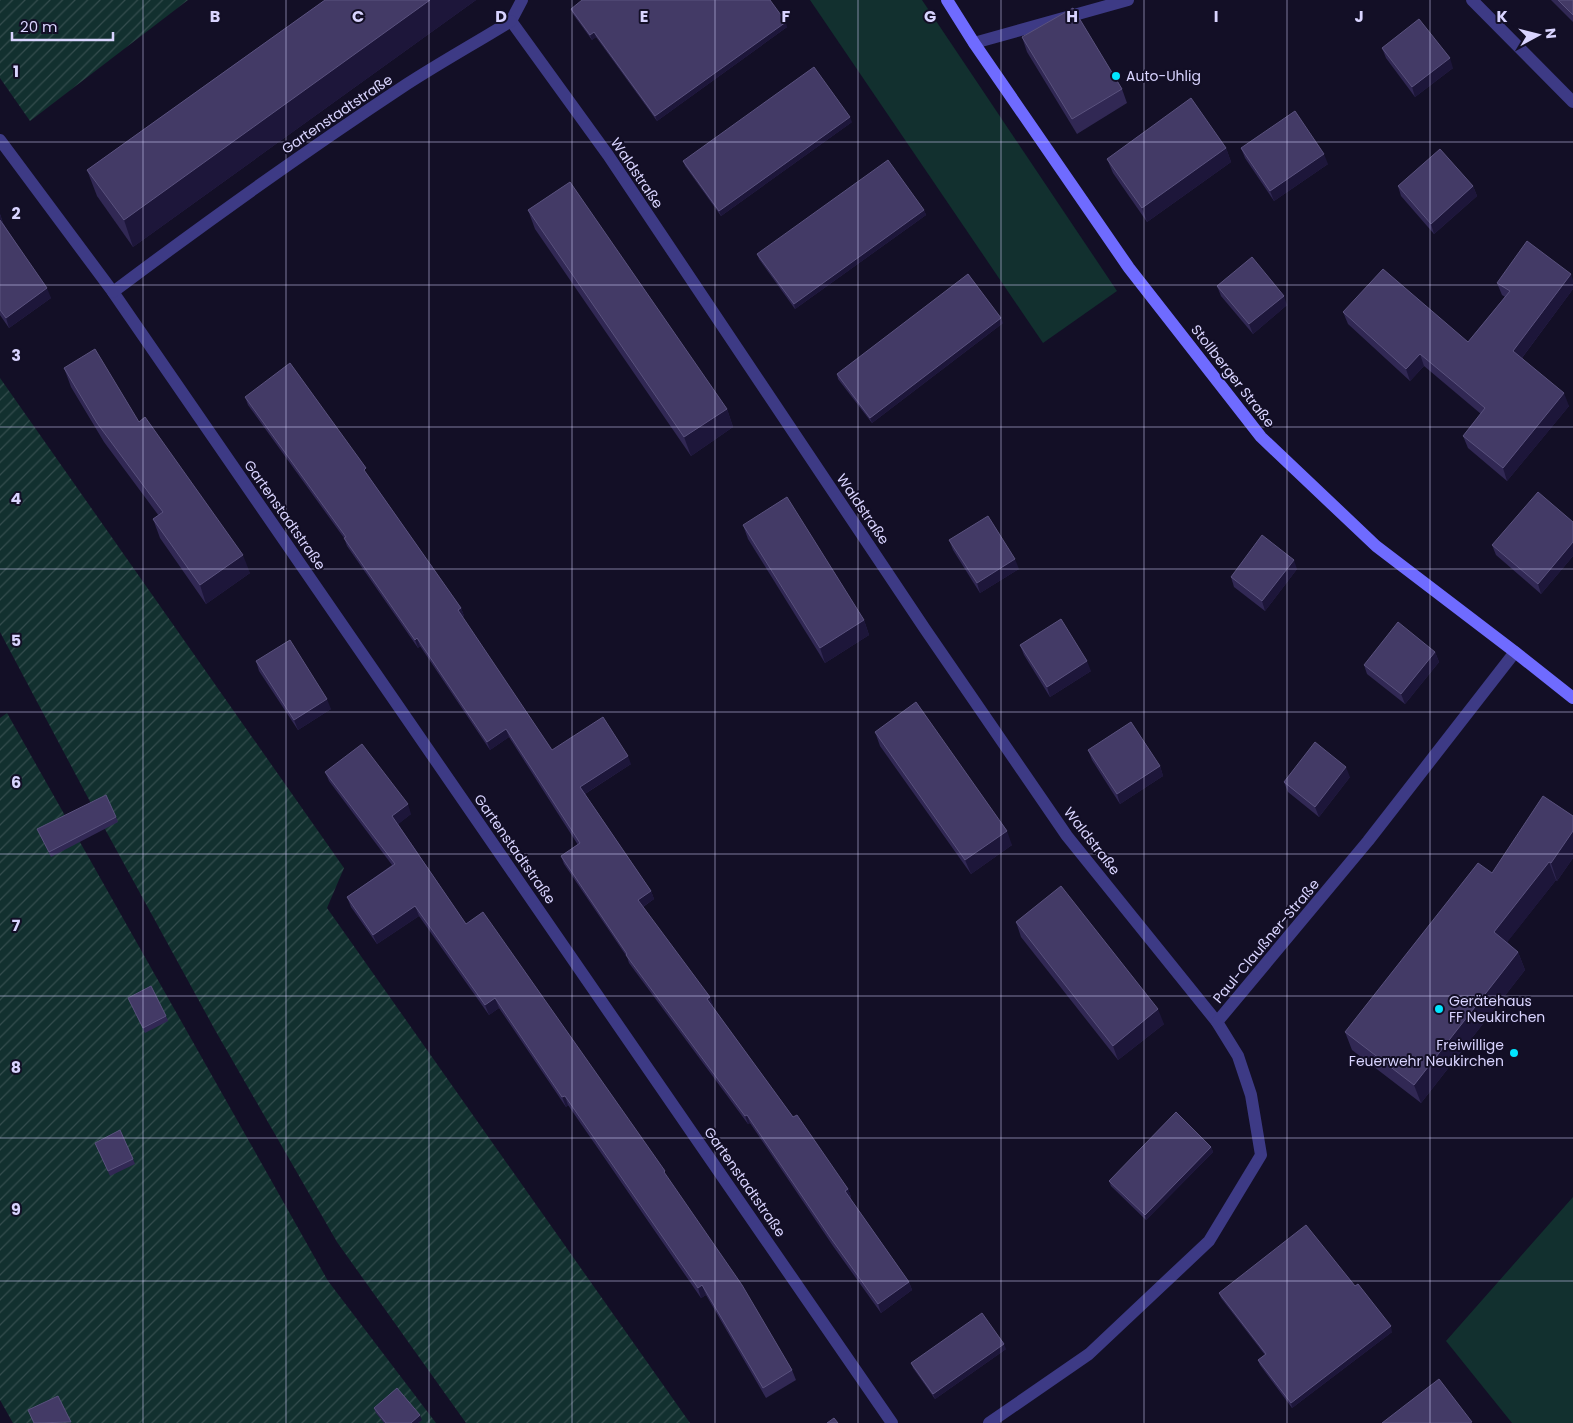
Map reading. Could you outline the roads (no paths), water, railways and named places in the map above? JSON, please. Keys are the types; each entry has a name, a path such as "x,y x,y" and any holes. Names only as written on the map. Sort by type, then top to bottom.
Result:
{"main road":[{"name":"Stollberger Straße","path":"947,0 974,44 1129,268 1261,437 1376,546 1573,698"}],"street":[{"path":"511,21 522,0"},
{"path":"974,44 1128,0"},
{"path":"1472,0 1573,102"},
{"name":"Gartenstadtstraße","path":"112,292 190,234 409,83 511,21"},
{"name":"Waldstraße","path":"511,21 608,155 931,637 1067,836 1217,1022"},
{"name":"Gartenstadtstraße","path":"0,140 112,292 892,1423"},
{"name":"Paul-Claußner-Straße","path":"989,1423 1089,1354 1209,1241 1261,1155 1251,1095 1238,1056 1217,1022 1368,841 1515,652"}],"place":[{"name":"Auto-Uhlig","path":"1116,76"},
{"name":"Gerätehaus FF Neukirchen","path":"1439,1009"},
{"name":"Freiwillige Feuerwehr Neukirchen","path":"1514,1053"}]}
